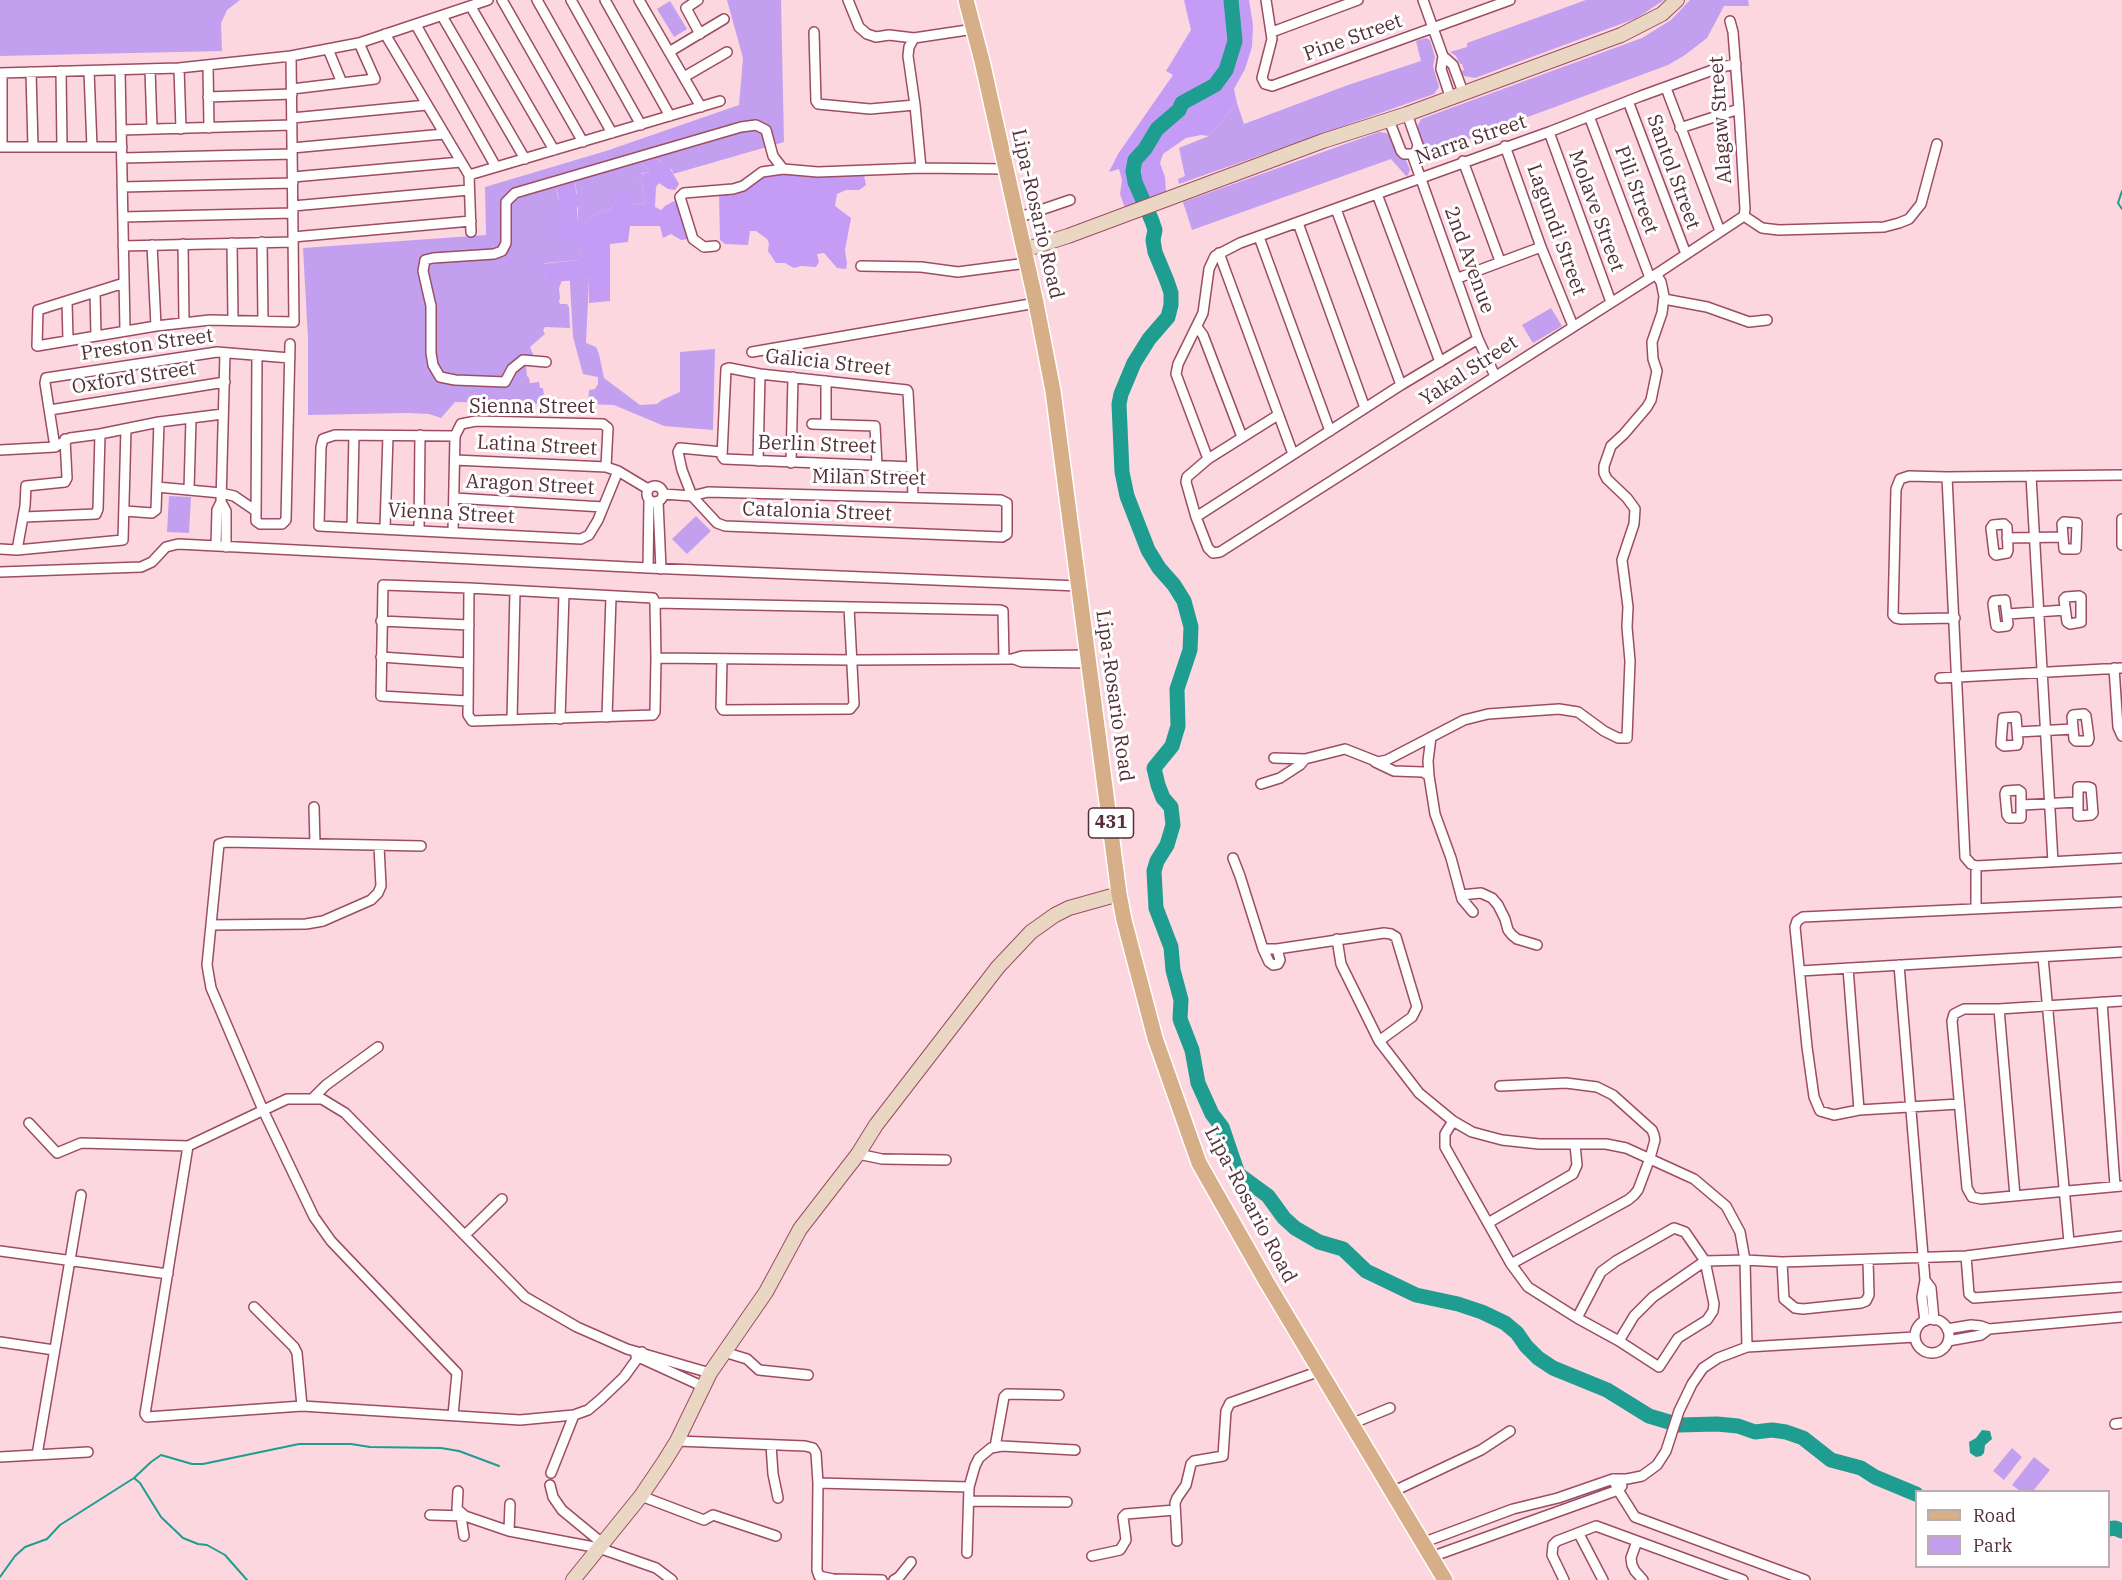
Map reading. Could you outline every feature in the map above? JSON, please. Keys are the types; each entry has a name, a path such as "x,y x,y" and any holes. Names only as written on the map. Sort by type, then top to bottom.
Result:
{"main road":[{"name":"Lipa-Rosario Road","path":"966,0 1026,256 1053,392 1119,894 1155,1038 1199,1162 1351,1424 1445,1580"}],"street":[{"path":"122,147 1,147 1,73 179,68 291,56 358,43 488,0"},
{"path":"502,0 583,141"},
{"path":"537,0 612,133"},
{"path":"571,0 641,125"},
{"path":"605,0 670,116"},
{"path":"639,0 701,107"},
{"path":"698,0 686,8 700,33"},
{"path":"848,0 859,27 867,34 876,37 889,35 914,38 974,29"},
{"path":"1266,0 1272,32 1358,0"},
{"path":"1423,0 1443,56 1441,69 1457,94"},
{"name":"Pine Street","path":"1272,32 1271,47 1262,78 1269,86 1276,86 1434,29 1485,4 1510,0"},
{"path":"861,266 921,267 958,272 1026,256 1168,198 1323,141 1407,114 1621,35 1662,14 1677,0"},
{"path":"471,7 554,150"},
{"path":"442,16 525,159"},
{"path":"669,52 724,19"},
{"name":"Alagaw Street","path":"1730,21 1736,64 1744,216"},
{"path":"416,25 496,167"},
{"path":"814,32 816,101 818,104 870,109 915,105"},
{"path":"385,34 469,175 471,232"},
{"path":"914,38 909,47 908,56 921,168"},
{"path":"208,97 292,92 375,80 358,43"},
{"path":"328,49 342,83"},
{"path":"684,77 727,52"},
{"path":"124,283 38,310 37,346 184,322 233,319 294,322 291,56"},
{"name":"Narra Street","path":"1219,253 1240,243 1463,161 1549,132 1721,67 1736,64"},
{"path":"208,66 209,128"},
{"path":"179,68 181,129"},
{"path":"150,69 152,129"},
{"path":"120,70 125,330"},
{"path":"61,71 62,147"},
{"path":"89,71 92,147"},
{"path":"31,72 33,147"},
{"path":"1665,88 1720,231"},
{"path":"469,175 720,101"},
{"name":"Santol Street","path":"1628,101 1686,254"},
{"path":"121,130 209,128 292,122 427,105"},
{"path":"1680,128 1739,108"},
{"path":"1389,120 1401,151 1404,154 1412,154 1418,147 1407,114"},
{"name":"Pili Street","path":"1589,116 1653,276 1661,282 1664,299"},
{"path":"546,362 522,360 512,369 505,382 440,377 433,365 431,352 430,306 423,271 425,260 494,254 502,251 506,243 506,202 515,194 749,125 760,126 766,130 773,156 783,169"},
{"path":"1395,134 1412,129"},
{"name":"Molave Street","path":"1549,132 1611,302"},
{"path":"122,158 292,151 444,134"},
{"path":"1744,216 1762,228 1779,230 1884,227 1899,223 1909,219 1921,204 1936,144"},
{"name":"Lagundi Street","path":"1506,146 1541,247 1573,326"},
{"name":"2nd Avenue","path":"1412,154 1479,339 1495,376"},
{"path":"1463,161 1500,261"},
{"path":"122,187 293,180 461,162"},
{"path":"715,246 704,248 693,239 681,195 733,189 743,186 762,172 783,169 818,172 921,168 1006,169"},
{"path":"123,217 293,209 469,190"},
{"path":"1377,194 1440,362"},
{"path":"1017,218 1070,200"},
{"path":"1336,209 1401,386"},
{"name":"Yakal Street","path":"1196,516 1208,548 1213,553 1220,552 1744,216"},
{"path":"123,246 262,242 471,221"},
{"path":"1298,223 1365,408"},
{"path":"1259,237 1330,431"},
{"path":"262,242 263,320"},
{"path":"232,243 233,319"},
{"path":"183,244 184,322"},
{"path":"152,245 156,326"},
{"path":"1458,278 1541,247"},
{"path":"1208,459 1176,379 1178,364 1197,327 1204,306 1209,269 1213,259 1219,253 1293,454"},
{"path":"95,292 96,335"},
{"path":"1375,762 1387,760 1464,720 1488,714 1559,709 1578,712 1604,731 1618,738 1627,738 1630,661 1628,607 1622,560 1632,531 1635,509 1604,474 1611,446 1624,434 1651,400 1657,371 1653,359 1652,342 1660,322 1664,299 1707,307 1749,322 1767,320"},
{"path":"68,301 68,340"},
{"path":"752,352 1036,303"},
{"path":"1197,327 1203,335 1242,437"},
{"path":"1278,415 1190,473 1186,480 1196,516 1365,408 1479,339"},
{"path":"257,355 256,521 260,524 282,524 286,521 290,344"},
{"path":"221,547 217,510 221,497 225,353"},
{"name":"Preston Street","path":"50,410 46,378 146,362 225,353 290,358"},
{"name":"Galicia Street","path":"722,454 726,369 907,390 913,497"},
{"path":"758,461 760,374"},
{"path":"791,463 793,376"},
{"path":"826,381 826,424"},
{"name":"Oxford Street","path":"50,410 225,382"},
{"path":"50,410 55,447"},
{"path":"0,450 55,447 65,440 159,422 223,414"},
{"path":"189,490 191,419"},
{"name":"Sienna Street","path":"319,526 321,442 332,435 420,435 457,431 466,422 476,421 607,425 606,467"},
{"path":"125,512 155,513 159,422"},
{"path":"812,424 875,426 877,465"},
{"path":"0,549 17,550 120,542 124,537 126,429"},
{"path":"453,532 457,431"},
{"path":"24,517 96,514 99,509 100,434"},
{"path":"352,527 354,435"},
{"path":"419,530 420,435"},
{"path":"386,528 388,436"},
{"path":"17,550 24,517 26,486 65,482 67,477 65,440"},
{"name":"Berlin Street","path":"679,449 722,454 724,459 912,466"},
{"name":"Catalonia Street","path":"679,449 682,470 693,496 717,523 725,526 1002,537"},
{"name":"Latina Street","path":"455,460 606,467 618,471 655,496"},
{"path":"603,507 618,471"},
{"path":"1955,618 1901,619 1893,615 1896,489 1900,479 1909,476 2122,475"},
{"path":"2031,476 2053,862"},
{"path":"1947,477 1965,856 1971,864 1976,866 2122,858"},
{"path":"157,487 189,490 221,497 234,496 256,511"},
{"name":"Milan Street","path":"655,496 693,496 708,492 1004,501 1008,529 1007,534 1002,537"},
{"path":"655,496 661,569"},
{"path":"648,568 648,534 655,496"},
{"name":"Aragon Street","path":"454,498 603,507"},
{"name":"Vienna Street","path":"319,526 581,539 589,535 603,507"},
{"path":"2122,519 2122,545"},
{"path":"648,534 659,534"},
{"path":"2007,538 2063,537"},
{"path":"0,572 141,567 152,562 161,551 172,545 661,569 1078,586"},
{"path":"648,554 660,553"},
{"path":"468,701 383,697 380,692 382,589 384,584 469,588 611,597 651,598 655,603 656,658 654,714 472,721 468,718 469,588"},
{"path":"512,720 515,591"},
{"path":"560,718 564,594"},
{"path":"607,717 611,597"},
{"path":"655,603 1000,610 1003,611 1008,659"},
{"path":"722,659 722,707 725,711 850,709 854,704 849,607"},
{"path":"2008,614 2065,610"},
{"path":"381,621 469,626"},
{"path":"656,658 852,660 1008,659 1022,656 1087,659"},
{"path":"381,657 468,663"},
{"path":"1940,678 2118,668 2118,727 2122,736"},
{"path":"2018,732 2073,729"},
{"path":"1431,737 1428,760 1431,801 1462,899 1473,912"},
{"path":"1274,758 1305,759 1345,749 1394,771 1423,772 1429,776"},
{"path":"1261,784 1280,778 1305,759"},
{"path":"2022,805 2078,802"},
{"path":"314,807 315,844"},
{"path":"421,846 226,842 219,844 207,965 211,988 263,1110 314,1217 331,1241 457,1373 453,1415"},
{"path":"211,926 306,924 323,921 371,900 381,886 379,846"},
{"path":"1233,858 1263,949 1269,962 1273,965 1278,964 1280,960 1277,949"},
{"path":"1976,866 1976,909"},
{"path":"1461,895 1481,893 1492,898 1502,912 1512,935 1517,939 1537,945"},
{"path":"573,1580 641,1496 677,1441 710,1373 766,1292 800,1229 858,1154 876,1125 998,967 1043,922 1069,908 1119,894"},
{"path":"1959,1104 1859,1110 1834,1115 1820,1112 1816,1104 1807,1047 1795,927 1797,921 1803,917 2122,902"},
{"path":"1263,949 1277,949 1384,933 1396,937 1417,1007 1412,1017 1379,1041"},
{"path":"1337,939 1341,964 1379,1041 1419,1093 1453,1120 1472,1132 1502,1140 1539,1144 1606,1144 1626,1148 1694,1179 1726,1206 1740,1232 1745,1260 1748,1347"},
{"path":"1800,971 2122,952"},
{"path":"2043,957 2069,1242"},
{"path":"1899,965 1925,1280 1933,1296 1930,1320"},
{"path":"1848,968 1859,1110"},
{"path":"2102,1002 2118,1186 2064,1193 1981,1199 1971,1197 1959,1104 1952,1020 1954,1014 1964,1009 1999,1009 2102,1002 2122,1001"},
{"path":"1999,1009 2016,1196"},
{"path":"312,1099 326,1085 378,1047"},
{"path":"1500,1086 1566,1083 1597,1087 1613,1095 1652,1130 1655,1140 1638,1190 1628,1200 1511,1264"},
{"path":"29,1122 57,1153 81,1143 188,1146 287,1099 322,1099 345,1113 525,1297 577,1327 704,1387"},
{"path":"1453,1120 1444,1134 1445,1147 1511,1264 1528,1287 1577,1318 1619,1341 1659,1367 1678,1338 1707,1320 1713,1311 1714,1304 1705,1261 1685,1232 1674,1228 1601,1272 1577,1318"},
{"path":"1488,1223 1572,1174 1577,1165 1575,1145"},
{"path":"188,1146 145,1414 147,1417 302,1406 520,1420 574,1415 588,1410 601,1399 624,1377 640,1355"},
{"path":"858,1154 882,1159 946,1160"},
{"path":"37,1455 81,1195"},
{"path":"465,1235 502,1199"},
{"path":"1619,1341 1634,1316 1653,1297 1705,1261 1782,1262 1966,1256 2122,1236"},
{"path":"0,1251 168,1274"},
{"path":"1966,1256 1969,1294 1974,1298 2122,1287"},
{"path":"1782,1262 1784,1299 1795,1308 1803,1309 1861,1304 1866,1301 1869,1295 1868,1260"},
{"path":"254,1307 294,1347 297,1353 302,1406"},
{"path":"1947,1329 1971,1326 1989,1329 2122,1317"},
{"path":"1930,1320 1944,1324 1947,1329 1948,1341 1942,1350 1932,1353 1918,1346 1915,1337 1917,1327 1930,1320"},
{"path":"1948,1341 1981,1335 1989,1329"},
{"path":"1422,1543 1513,1509 1614,1479 1642,1476 1657,1465 1666,1451 1679,1412 1692,1384 1703,1368 1718,1358 1748,1347 1915,1337"},
{"path":"0,1342 54,1350"},
{"path":"724,1352 747,1359 759,1370 808,1375"},
{"path":"640,1355 710,1373"},
{"path":"1177,1541 1175,1503 1186,1485 1191,1464 1194,1461 1223,1456 1226,1411 1230,1403 1320,1371"},
{"path":"996,1447 1004,1397 1007,1394 1059,1395"},
{"path":"1351,1424 1390,1408"},
{"path":"551,1473 574,1415"},
{"path":"1392,1492 1481,1450 1510,1431"},
{"path":"677,1441 813,1448 816,1453 818,1483 817,1570 819,1575 833,1579 882,1580"},
{"path":"771,1445 773,1474 778,1498"},
{"path":"967,1553 969,1487 979,1458 996,1447 1002,1446 1075,1450"},
{"path":"0,1457 88,1452"},
{"path":"1614,1479 1618,1490 1635,1517 1805,1580"},
{"path":"1431,1557 1618,1490 1628,1479"},
{"path":"818,1483 969,1487"},
{"path":"549,1485 553,1497 562,1510 600,1546"},
{"path":"458,1491 456,1509 463,1516 464,1536"},
{"path":"641,1496 704,1520 713,1515 776,1536"},
{"path":"969,1501 1067,1502"},
{"path":"1538,1503 1543,1516"},
{"path":"509,1531 510,1504"},
{"path":"1092,1556 1120,1550 1126,1540 1124,1515 1175,1510"},
{"path":"430,1515 463,1516 509,1531 600,1546 656,1568 672,1580"},
{"path":"1564,1580 1552,1555 1553,1545 1557,1541 1596,1526 1743,1580"},
{"path":"1579,1534 1603,1580"},
{"path":"1637,1541 1631,1558 1632,1565 1643,1580"},
{"path":"894,1580 911,1562"}],"green space":[{"path":"0,0 240,0 227,10 221,23 222,51 0,56"},
{"path":"727,0 781,0 784,142 673,174 672,170 657,159 639,162 647,167 649,172 638,174 637,177 642,182 646,203 632,205 613,203 610,209 594,215 587,223 580,226 575,181 556,187 558,198 565,212 564,236 566,240 579,247 583,256 580,260 545,263 543,268 550,281 562,280 559,288 559,301 560,304 567,304 569,307 570,328 545,327 543,330 545,334 530,347 535,359 526,366 527,376 530,383 539,382 540,388 543,388 545,404 455,402 441,418 429,414 408,413 308,415 308,339 303,248 486,235 485,187 606,151 739,105 743,58"},
{"path":"1586,0 1664,0 1637,18 1475,78 1464,76 1461,71 1464,70 1462,64 1450,52 1467,47 1467,43"},
{"path":"1690,0 1748,0 1749,6 1724,6 1707,38 1668,65 1420,157 1423,145 1417,127 1421,119 1642,38 1671,20"},
{"path":"670,1 687,29 674,37 657,9"},
{"path":"1426,38 1430,40 1435,57 1433,66 1439,87 1434,94 1179,184 1178,179 1185,176 1179,148 1209,136 1237,103 1244,124 1348,85 1421,61 1416,41"},
{"path":"1379,132 1391,136 1398,154 1406,160 1410,170 1408,175 1406,176 1391,159 1192,230 1183,202"},
{"path":"585,277 589,280 586,343 596,347 604,378 640,405 657,404 680,392 680,352 715,349 713,430 664,426 614,405 588,404 589,390 595,389 598,377 583,374 573,337 570,284 570,280"},
{"path":"1551,308 1562,326 1533,343 1522,325"},
{"path":"169,496 191,497 189,533 167,532"},
{"path":"696,516 711,531 687,554 672,539"},
{"path":"2012,1448 2022,1457 2004,1480 1993,1471"},
{"path":"2034,1457 2050,1470 2034,1490 2019,1490 2012,1485"}],"shaded area":[{"path":"1184,0 1249,0 1253,25 1252,47 1245,69 1234,89 1237,103 1209,136 1186,138 1163,154 1160,163 1165,177 1166,193 1125,208 1120,194 1122,180 1119,169 1109,172 1118,154 1173,75 1166,71 1191,30"},
{"path":"653,157 669,167 679,184 675,190 668,189 659,183 656,187 655,207 661,210 678,199 688,239 681,240 671,234 663,238 660,226 630,226 628,242 610,244 610,301 589,303 589,280 585,277 580,280 550,282 541,264 579,260 583,256 579,247 569,244 557,228 556,217 563,216 565,212 560,204 556,187 575,181 576,193 580,198 577,209 578,222 580,225 587,223 594,215 613,206 609,196 612,193 629,192 632,205 646,203 642,182 637,177 638,171 642,174 649,172 647,167 639,162 639,158"},
{"path":"796,173 835,176 864,175 866,185 859,190 846,190 837,194 835,206 851,218 845,250 846,269 837,268 824,253 817,254 819,262 816,267 794,268 785,263 776,263 768,251 767,239 756,231 750,231 748,245 725,244 720,240 719,192 746,190 766,175"},
{"path":"1982,1430 1990,1431 1992,1439 1985,1445 1984,1453 1976,1457 1970,1453 1969,1442 1976,1438"}],"waterway":[{"path":"1231,0 1235,41 1226,70 1215,85 1182,103 1179,110 1157,129 1135,160 1133,171 1135,182 1155,230 1153,240 1155,252 1171,293 1171,305 1168,317 1149,339 1134,363 1119,404 1122,472 1127,496 1148,550 1184,601 1191,627 1190,650 1177,689 1178,726 1172,746 1154,768 1163,798 1171,807 1173,825 1167,845 1154,871 1156,908 1171,947 1173,970 1181,1000 1180,1019 1192,1050 1198,1083 1212,1114 1222,1127 1238,1174 1268,1196 1284,1218 1295,1228 1319,1242 1343,1249 1366,1271 1416,1295 1458,1304 1505,1323 1517,1333 1538,1358 1553,1368 1607,1390 1649,1416 1679,1425 1717,1424 1738,1426 1755,1432 1772,1430 1786,1432 1803,1438 1831,1460 1861,1468 1875,1477 1915,1494"},
{"path":"2122,191 2118,203 2122,209"},
{"path":"0,1577 15,1556 25,1547 47,1539 60,1525 134,1478 161,1455 192,1464 203,1464 299,1444 351,1444 370,1447 441,1448 459,1451 499,1466"},
{"path":"134,1478 140,1483 161,1517 183,1538 207,1545 225,1555 247,1580"},
{"path":"2110,1529 2122,1531"}]}
